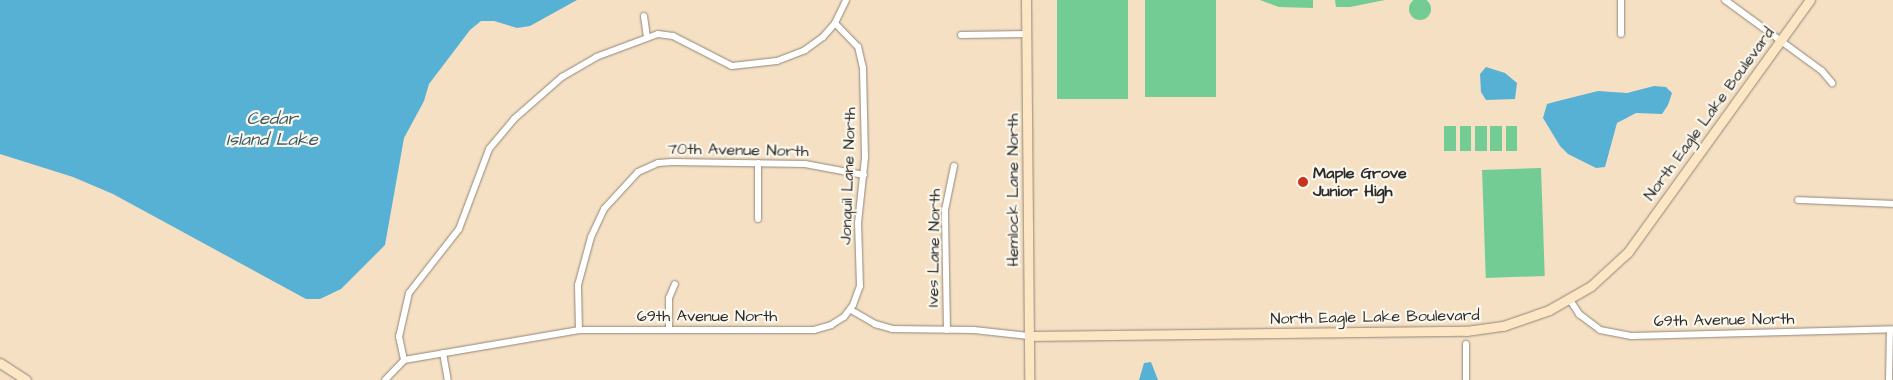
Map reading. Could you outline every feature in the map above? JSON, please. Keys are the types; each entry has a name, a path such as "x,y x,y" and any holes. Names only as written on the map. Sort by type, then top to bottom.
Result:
{"street":[{"path":"385,380 404,360 399,337 409,293 459,229 480,165 499,134 572,69 647,37 673,36 718,62 746,67 777,61 805,50 835,23 846,0"},
{"name":"Hemlock Lane North","path":"1026,0 1029,380"},
{"path":"1621,0 1621,34"},
{"path":"1725,0 1822,71 1832,83"},
{"name":"North Eagle Lake Boulevard","path":"1029,336 1473,331 1526,320 1570,300 1628,252 1810,0"},
{"path":"644,16 647,37"},
{"name":"Jonquil Lane North","path":"835,23 852,38 862,57 864,175 858,223 860,286 851,310"},
{"path":"961,35 1027,34"},
{"name":"70th Avenue North","path":"579,330 578,285 590,237 604,209 638,172 658,163 758,163 810,164 864,175"},
{"path":"758,163 758,219"},
{"name":"Ives Lane North","path":"947,330 945,210 954,166"},
{"path":"1798,200 1893,204"},
{"path":"668,329 669,298 675,284"},
{"name":"69th Avenue North","path":"1570,300 1579,314 1600,330 1632,336 1891,330"},
{"path":"851,310 892,329 947,330 1029,336"},
{"name":"69th Avenue North","path":"404,360 579,330 814,330 838,322 851,310"},
{"path":"1889,380 1891,330"},
{"path":"1466,344 1466,380"},
{"path":"443,353 448,380"},
{"path":"0,363 26,380"}],"green space":[{"path":"1420,-2 1428,1 1431,9 1428,17 1420,20 1412,17 1409,9 1412,1"},
{"path":"1057,0 1128,0 1128,99 1057,99"},
{"path":"1145,0 1216,0 1216,97 1145,97"},
{"path":"1260,0 1313,0 1313,8 1279,7"},
{"path":"1335,0 1385,0 1350,7 1336,7"},
{"path":"1444,126 1456,126 1456,151 1444,151"},
{"path":"1460,126 1471,126 1471,151 1460,151"},
{"path":"1475,126 1487,126 1487,151 1475,151"},
{"path":"1490,126 1502,126 1502,151 1490,151"},
{"path":"1506,126 1517,126 1517,151 1506,151"},
{"path":"1541,168 1545,276 1486,278 1482,170"}],"water":[{"name":"Cedar Island Lake","path":"0,0 577,0 530,26 517,28 494,21 481,21 470,30 429,84 424,101 404,138 385,245 341,289 320,299 306,299 113,194 73,177 0,154"},
{"path":"1486,67 1505,73 1517,83 1515,99 1486,100 1481,92 1480,74"},
{"path":"1654,86 1666,87 1672,93 1668,105 1662,114 1636,113 1617,123 1605,167 1596,168 1568,154 1560,146 1543,118 1547,104 1598,91 1627,93"},
{"path":"1151,362 1158,380 1139,380 1144,363"}],"place":[{"name":"Maple Grove Junior High","path":"1303,182"}]}
